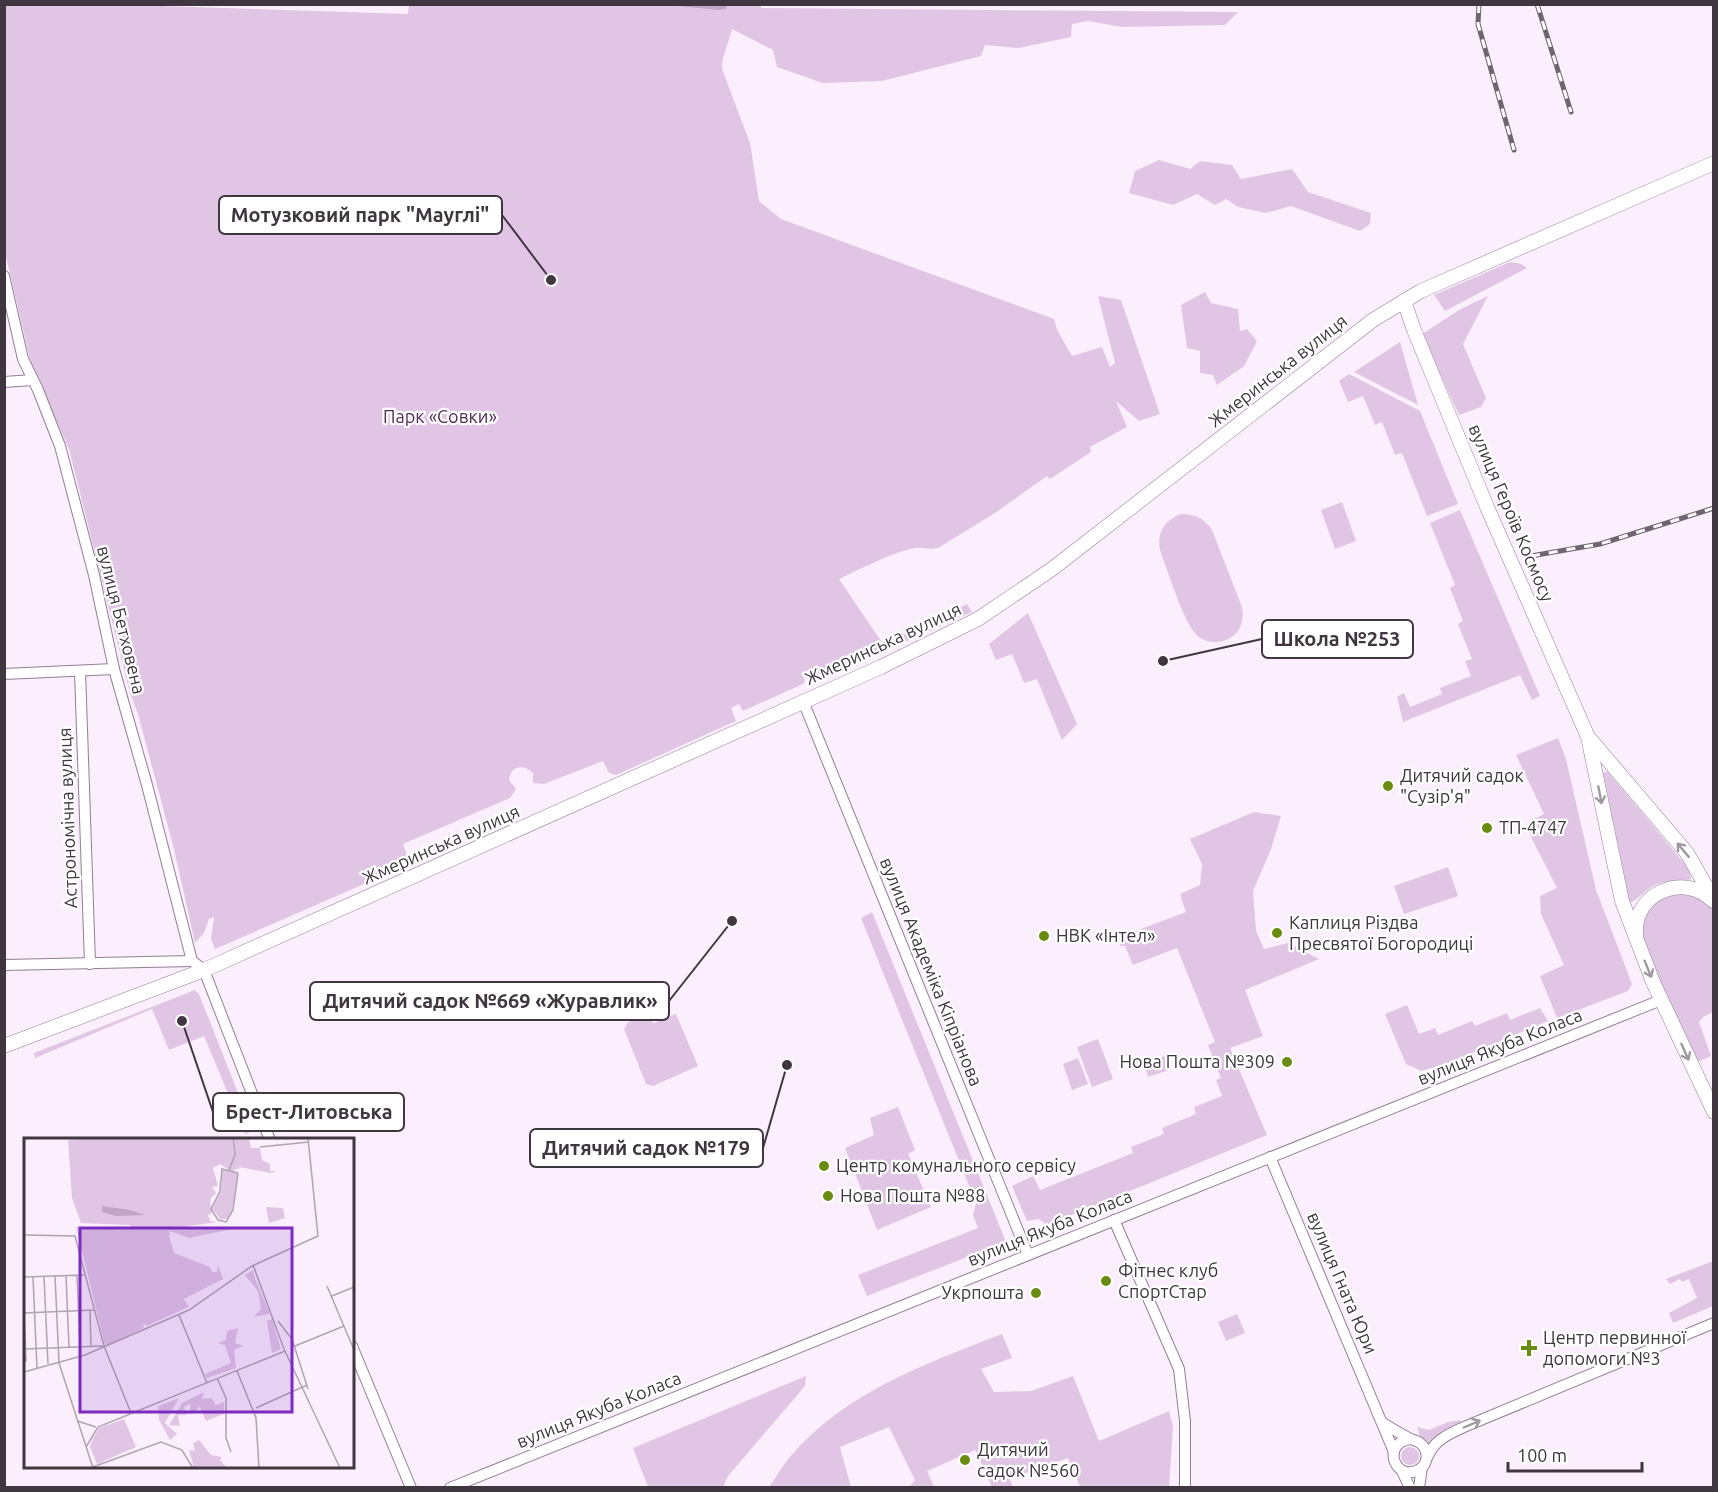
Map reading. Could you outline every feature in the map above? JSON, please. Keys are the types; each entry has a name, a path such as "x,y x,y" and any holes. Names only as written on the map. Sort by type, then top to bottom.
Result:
{"main road":[{"name":"Жмеринська вулиця","path":"4,1046 204,970 881,667 994,609 1052,569 1373,320 1422,291 1713,164"},
{"name":"вулиця Героїв Космосу","path":"1404,301 1487,507 1588,737 1622,901 1661,1000 1712,1107"},
{"name":"вулиця Героїв Космосу","path":"1588,737 1687,854 1713,901"},
{"path":"1636,939 1640,912 1658,892 1675,886 1684,886 1702,892 1713,901"}],"street":[{"name":"вулиця Бетховена","path":"4,276 23,359 60,446 94,575 114,669 147,785 192,961"},
{"path":"4,382 33,380"},
{"path":"4,674 114,669"},
{"name":"Астрономічна вулиця","path":"80,670 90,964"},
{"name":"вулиця Академіка Кіпріанова","path":"803,701 1028,1255"},
{"path":"4,965 192,961 204,970 269,1138"},
{"name":"вулиця Якуба Коласа","path":"450,1488 1661,1000"},
{"name":"вулиця Гната Юри","path":"1270,1157 1394,1452"},
{"path":"1114,1220 1179,1369 1185,1421 1185,1488"},
{"path":"1402,1471 1413,1472 1424,1462 1431,1447 1440,1439 1456,1431 1713,1323"},
{"path":"354,1351 411,1488"},
{"path":"1383,1423 1410,1439 1416,1440 1424,1447 1424,1462 1419,1488"},
{"path":"1410,1439 1400,1443 1394,1452 1395,1462 1410,1488"}],"green space":[{"name":"Парк «Совки»","path":"409,4 761,4 761,8 1238,12 1225,25 1122,27 1088,21 1072,24 1071,37 1019,48 985,45 981,56 882,81 823,83 777,67 773,50 732,29 722,69 750,143 759,201 781,219 1054,319 1057,330 1072,356 1102,347 1110,367 1115,363 1098,296 1121,300 1160,414 1139,421 1116,401 1127,427 1090,447 1091,452 1050,479 1047,476 995,513 938,548 918,548 895,554 839,579 883,644 967,604 972,612 816,682 810,672 803,675 805,681 803,684 743,711 739,704 731,708 736,721 616,775 609,773 603,761 544,784 533,783 533,773 526,768 515,769 509,780 516,789 510,798 403,844 410,864 215,949 211,939 214,917 209,919 204,933 195,943 174,849 138,714 130,693 69,449 32,368 4,248 4,5 130,5 408,14"},
{"path":"1159,160 1190,169 1200,161 1232,165 1241,179 1292,169 1308,192 1371,213 1370,224 1360,231 1291,206 1266,213 1238,207 1226,199 1215,205 1197,194 1173,205 1129,193 1135,171"},
{"path":"1510,262 1527,268 1445,311 1434,295"},
{"path":"1205,292 1211,303 1238,309 1240,331 1247,329 1257,341 1244,366 1217,385 1213,375 1200,373 1200,351 1187,348 1181,305"},
{"path":"1488,296 1463,344 1486,398 1481,407 1459,415 1422,334 1459,310"},
{"path":"1400,342 1418,405 1354,372"},
{"path":"1349,374 1420,411 1458,504 1427,516 1402,453 1395,455 1382,422 1375,425 1363,396 1348,402 1339,381"},
{"path":"1342,502 1356,541 1335,549 1321,510"},
{"path":"1460,510 1540,696 1532,700 1520,675 1403,722 1397,697 1404,693 1410,707 1442,694 1440,688 1471,676 1465,661 1472,659 1458,624 1463,621 1450,588 1455,585 1430,523"},
{"path":"1181,514 1199,518 1206,522 1212,530 1242,607 1240,627 1233,636 1223,641 1213,642 1203,639 1190,626 1180,606 1160,550 1159,544 1163,528 1170,520"},
{"path":"1028,613 1077,724 1062,740 1037,679 1024,683 1012,654 996,660 989,644"},
{"path":"1558,738 1566,759 1596,890 1632,984 1628,991 1557,1018 1540,976 1564,965 1541,914 1540,896 1557,888 1531,837 1529,822 1544,814 1516,755"},
{"path":"1607,771 1689,869 1691,879 1657,884 1630,903 1603,773"},
{"path":"1254,812 1281,816 1271,849 1253,891 1256,931 1264,949 1288,943 1319,959 1245,990 1263,1036 1230,1048 1267,1135 1047,1225 1039,1219 1027,1221 1012,1186 1033,1176 1040,1190 1133,1153 1131,1147 1164,1134 1162,1128 1196,1114 1194,1107 1222,1096 1216,1080 1221,1078 1208,1045 1215,1042 1177,948 1133,965 1125,946 1120,946 1120,937 1186,912 1180,894 1200,885 1202,864 1190,839"},
{"path":"1448,867 1458,896 1404,914 1394,886"},
{"path":"1684,891 1706,899 1714,909 1713,1012 1699,1022 1711,1056 1695,1063 1639,936 1641,922 1651,901"},
{"path":"872,912 1006,1242 867,1296 858,1275 978,1228 973,1215 976,1203 861,918"},
{"path":"195,990 199,994 253,1131 245,1134 204,1036 169,1050 152,1009 35,1058 34,1053"},
{"path":"1407,1005 1419,1034 1435,1028 1438,1035 1472,1021 1475,1026 1507,1013 1510,1020 1540,1008 1548,1021 1448,1063 1421,1071 1406,1064 1385,1014"},
{"path":"676,1014 698,1066 653,1086 646,1084 624,1029 628,1022 645,1016 654,1023"},
{"path":"1098,1039 1113,1079 1092,1087 1077,1047"},
{"path":"1165,1056 1169,1070 1148,1077 1144,1063"},
{"path":"1078,1058 1088,1084 1072,1090 1063,1064"},
{"path":"898,1107 915,1150 908,1154 931,1207 877,1230 845,1148 874,1135 870,1118"},
{"path":"1713,1261 1713,1306 1673,1323 1669,1313 1697,1298 1689,1279 1682,1282 1680,1279 1670,1284 1666,1279"},
{"path":"1237,1314 1245,1333 1226,1341 1218,1322"},
{"path":"1002,1334 1012,1358 981,1369 994,1392 1031,1391 1073,1376 1099,1441 1169,1411 1173,1427 1169,1487 1080,1487 1068,1458 1010,1479 1013,1487 992,1487 975,1450 927,1471 934,1487 909,1487 915,1480 889,1427 840,1447 851,1487 769,1487 787,1461 812,1434 861,1397 916,1369"},
{"path":"806,1376 805,1386 728,1476 723,1487 648,1487 633,1448"},
{"path":"1460,1420 1463,1426 1430,1446 1421,1441 1417,1427 1429,1430"},
{"path":"1406,1447 1414,1447 1419,1452 1417,1463 1406,1465 1401,1460 1401,1452"}],"shaded area":[{"path":"727,4 726,9 719,10 667,5"}],"railway":[{"path":"1479,4 1478,24 1514,150"},
{"path":"1537,4 1571,112"},
{"path":"1531,556 1600,544 1714,508"}],"place":[{"name":"Мотузковий парк \"Мауглі\"","path":"551,280"},
{"name":"Школа №253","path":"1163,661"},
{"name":"Дитячий садок \"Сузір'я\"","path":"1388,786"},
{"name":"ТП-4747","path":"1487,828"},
{"name":"Дитячий садок №669 «Журавлик»","path":"732,921"},
{"name":"Каплиця Різдва Пресвятої Богородиці","path":"1277,933"},
{"name":"НВК «Інтел»","path":"1044,936"},
{"name":"Брест-Литовська","path":"182,1021"},
{"name":"Нова Пошта №309","path":"1287,1062"},
{"name":"Дитячий садок №179","path":"787,1065"},
{"name":"Центр комунального сервісу","path":"824,1166"},
{"name":"Нова Пошта №88","path":"828,1196"},
{"name":"Фітнес клуб СпортСтар","path":"1106,1281"},
{"name":"Укрпошта","path":"1036,1293"},
{"name":"Центр первинної допомоги №3","path":"1529,1348"},
{"name":"Дитячий садок №560","path":"965,1460"}]}
